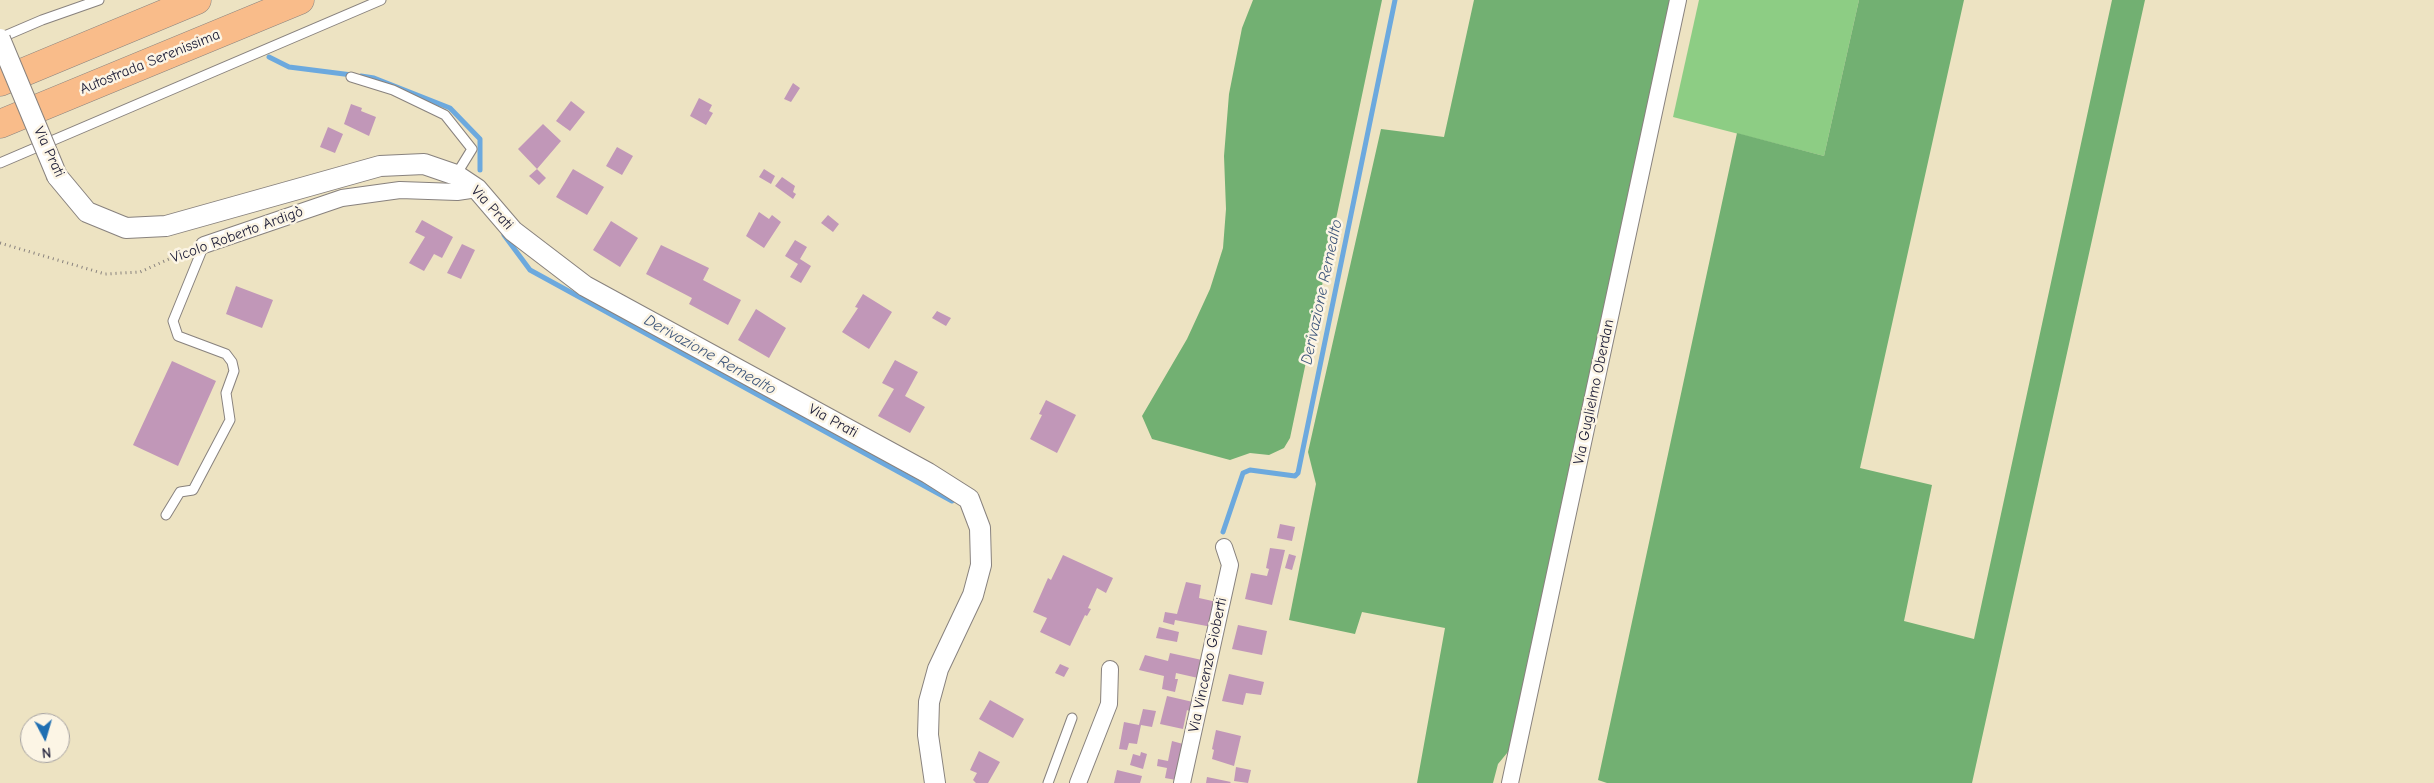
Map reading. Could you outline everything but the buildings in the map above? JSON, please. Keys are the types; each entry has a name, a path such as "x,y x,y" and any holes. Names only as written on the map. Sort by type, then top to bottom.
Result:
{"highway":[{"path":"0,82 197,0"},
{"name":"Autostrada Serenissima","path":"0,124 300,0"}],"street":[{"name":"Via Guglielmo Oberdan","path":"1510,783 1678,0"},
{"name":"Via Prati","path":"0,39 57,176 87,212 126,228 166,226 380,166 424,164 456,175 478,188 513,231 585,286 928,473 970,499 980,528 981,565 974,595 938,669 929,702 928,735 935,783"},
{"name":"Vicolo Roberto Ardigò","path":"204,245 342,198 400,190 457,192 478,188"},
{"name":"Via Vincenzo Gioberti","path":"1182,783 1230,565 1224,547"},
{"path":"1078,783 1108,704 1110,669"}],"lane":[{"path":"0,39 42,20 99,0"},
{"path":"0,163 381,0"},
{"name":"Via Prati","path":"351,77 394,90 446,115 472,148 456,175"},
{"path":"166,515 180,492 193,490 230,420 226,392 234,371 232,362 226,354 178,336 173,322 204,245"},
{"path":"1048,783 1072,718"}],"path":[{"name":"Vicolo Roberto Ardigò","path":"0,242 105,274 140,272 204,245"}],"green space":[{"path":"1253,0 1382,0 1290,438 1284,448 1269,455 1250,453 1230,460 1152,439 1142,416 1187,339 1210,289 1223,248 1226,209 1224,156 1229,94 1242,28"},
{"path":"1474,0 1672,0 1512,747 1498,764 1493,783 1417,783 1445,628 1362,612 1355,634 1289,620 1316,484 1308,452 1381,129 1444,137"},
{"path":"1699,0 1859,0 1824,156 1673,117"},
{"path":"1859,0 1964,0 1860,468 1932,485 1904,621 1974,639 2112,0 2145,0 1972,783 1607,783 1598,780 1737,133 1824,156"}],"waterway":[{"name":"Derivazione Remealto","path":"1223,532 1243,473 1250,470 1295,476 1298,473 1395,0"},
{"name":"Derivazione Remealto","path":"269,57 289,67 352,75"},
{"name":"Derivazione Remealto","path":"361,76 374,78 450,108 480,139 480,170"},
{"name":"Derivazione Remealto","path":"504,235 530,270 952,501"}]}
